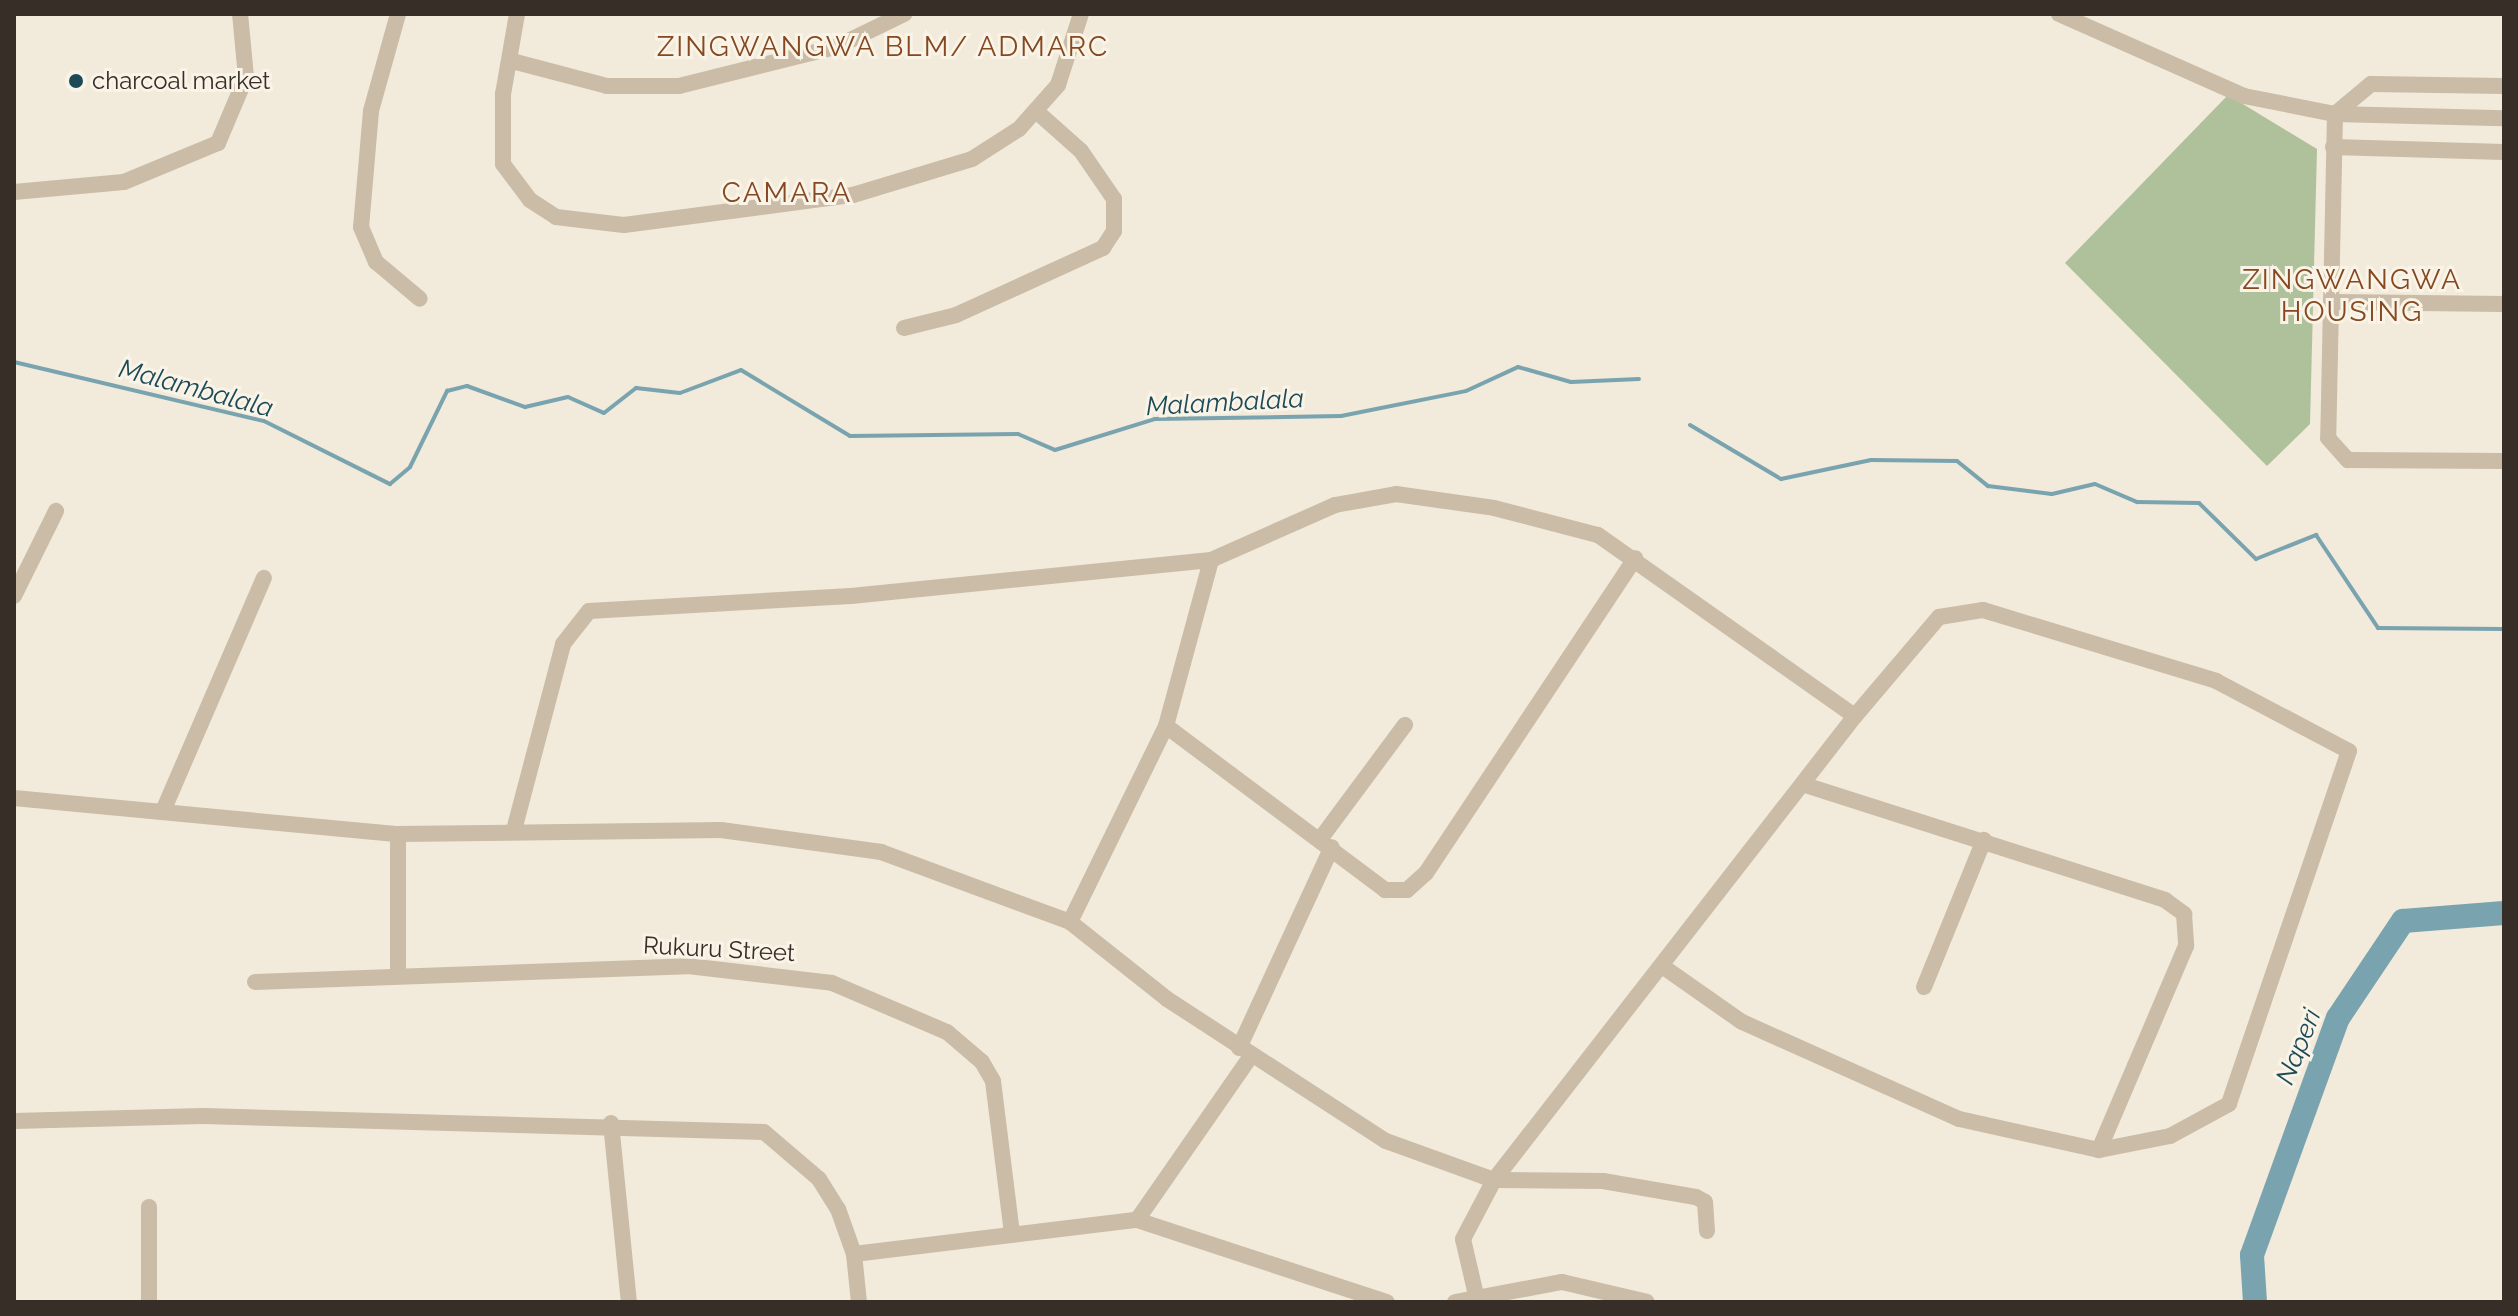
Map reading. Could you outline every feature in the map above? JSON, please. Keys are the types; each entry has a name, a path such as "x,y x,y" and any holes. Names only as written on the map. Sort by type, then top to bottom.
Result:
{"street":[{"path":"14,192 124,182 218,143 246,77 240,14"},
{"path":"398,14 371,111 361,227 376,262 420,299"},
{"path":"517,14 512,61 503,94 503,164 530,200 583,224 705,217 884,188 972,159 1037,112 1066,69 1081,14"},
{"path":"512,61 607,86 679,86 836,47 904,14"},
{"path":"2059,14 2225,90 2335,114 2504,118"},
{"path":"2504,86 2371,84 2335,114 2334,302 2328,438 2339,456 2504,461"},
{"path":"904,328 948,318 1072,268 1091,259 1114,231 1114,199 1105,184 1037,112"},
{"path":"2333,147 2504,152"},
{"path":"2334,302 2504,304"},
{"path":"514,830 563,644 589,611 851,596 1211,560 1335,505 1396,494 1548,521 1598,535 1635,558 1855,716"},
{"path":"14,596 56,511"},
{"path":"1166,726 1327,842 1385,890 1417,884 1635,558"},
{"path":"1070,922 1166,726 1211,560"},
{"path":"163,811 264,578"},
{"path":"1476,1295 1463,1239 1494,1180 1924,631 1964,608 2216,681 2349,751 2229,1104 2170,1136 2099,1150 1959,1119 1742,1022 1662,966"},
{"path":"1137,1220 1245,1052 1327,842 1405,725"},
{"path":"1805,785 2165,900 2184,914 2186,946 2099,1150"},
{"path":"14,798 398,834 514,830 721,830 851,845 1030,901 1070,922 1245,1052 1386,1141 1494,1180 1603,1181 1696,1197 1705,1202 1707,1231"},
{"path":"398,834 398,974"},
{"path":"1924,987 1984,840"},
{"name":"Rukuru Street","path":"255,982 398,974 688,966 815,979 886,1005 957,1039 993,1081 1012,1234"},
{"path":"14,1121 203,1116 611,1123 764,1132 819,1179 854,1254 859,1302"},
{"path":"611,1123 629,1302"},
{"path":"149,1207 149,1302"},
{"path":"854,1254 1137,1220 1387,1302"},
{"path":"1455,1302 1476,1295 1562,1282 1647,1302"}],"green space":[{"path":"2228,95 2317,149 2310,424 2267,466 2065,263"}],"waterway":[{"name":"Malambalala","path":"14,362 264,421 390,484 410,467 447,391 467,386 525,407 568,397 604,413 636,388 680,393 741,370 850,436 1018,434 1055,450 1155,419 1341,416 1466,391 1518,367 1571,382 1639,379"},
{"name":"Malambalala","path":"1690,425 1781,479 1871,460 1957,461 1988,486 2052,494 2095,484 2137,502 2199,503 2256,559 2316,535 2378,628 2504,629"},
{"name":"Naperi","path":"2255,1302 2252,1255 2338,1018 2403,921 2504,913"}],"place":[{"name":"charcoal market","path":"76,81"}],"district":[{"name":"ZINGWANGWA BLM/ ADMARC","path":"883,47"},
{"name":"CAMARA","path":"787,193"},
{"name":"ZINGWANGWA HOUSING","path":"2352,296"}]}
